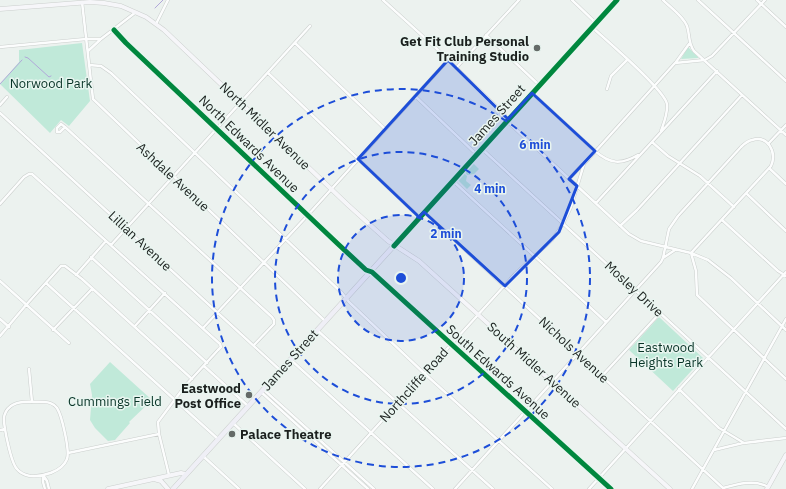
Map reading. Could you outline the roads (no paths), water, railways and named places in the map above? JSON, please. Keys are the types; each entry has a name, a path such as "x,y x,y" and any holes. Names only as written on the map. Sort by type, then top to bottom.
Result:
{"main road":[{"name":"James Street","path":"173,489 183,474 203,456 617,0"},
{"name":"North Midler Avenue","path":"0,9 82,2 111,4 136,12 156,24 241,102 331,189 394,246"},
{"name":"South Midler Avenue","path":"394,246 419,261 670,489"},
{"path":"768,488 786,455"},
{"path":"108,489 183,474"},
{"path":"164,484 167,476"},
{"path":"154,479 161,481 168,489"}],"street":[{"path":"156,24 168,0"},
{"path":"383,0 448,60 505,116 510,124 620,226 637,239 691,253 708,260 731,278 786,330"},
{"path":"456,68 519,0"},
{"path":"572,0 627,60 655,85 666,100 667,112 660,132"},
{"path":"663,0 683,19 689,36 689,44 694,50 786,135"},
{"path":"698,0 786,81"},
{"path":"757,0 786,27"},
{"path":"675,63 705,60 712,56 765,0"},
{"name":"Ashdale Avenue","path":"82,2 93,99 325,321"},
{"path":"87,51 136,12"},
{"path":"111,245 310,26"},
{"name":"North Edwards Avenue","path":"114,30 129,46 366,270 370,272"},
{"path":"486,35 539,85"},
{"path":"0,47 101,39"},
{"path":"295,43 385,129"},
{"name":"Northcliffe Road","path":"569,179 675,63 689,44"},
{"path":"203,328 308,215 448,60"},
{"path":"607,89 611,76 627,60"},
{"path":"88,65 101,66 111,73 286,239 425,374 552,489"},
{"path":"596,204 717,71"},
{"path":"268,73 419,217"},
{"path":"532,93 606,160 612,162 626,160 633,158 643,151"},
{"path":"620,226 637,210 742,95"},
{"path":"415,96 476,154"},
{"path":"0,104 7,97"},
{"name":"Lillian Avenue","path":"0,113 280,370"},
{"path":"666,116 672,120"},
{"path":"768,144 786,125"},
{"path":"65,126 274,320 274,324 254,346"},
{"path":"663,258 669,229 708,184 746,143 756,140 763,141 768,144 774,156 769,168 747,194 691,253"},
{"path":"652,142 661,151 696,173 734,207"},
{"name":"Mosley Drive","path":"482,148 786,429"},
{"path":"626,160 628,169"},
{"name":"Northcliffe Road","path":"320,489 515,274 552,240 563,224 571,207 584,164"},
{"path":"769,168 786,184"},
{"path":"0,204 24,177 32,174 220,344 221,347 192,379 158,422 167,476"},
{"path":"453,181 606,322"},
{"path":"747,194 786,231"},
{"name":"Nichols Avenue","path":"424,212 724,489"},
{"path":"589,489 785,274 778,271 722,220"},
{"path":"76,275 106,241"},
{"path":"455,489 663,258 676,250"},
{"path":"691,253 696,271 697,295 786,379"},
{"path":"91,257 150,309 207,363"},
{"path":"0,336 61,266 65,266 135,326 192,379"},
{"name":"South Edwards Avenue","path":"370,272 611,489"},
{"path":"0,281 69,343"},
{"path":"46,283 218,439"},
{"path":"53,330 92,288"},
{"path":"135,326 165,293"},
{"path":"602,376 660,313"},
{"path":"692,489 786,318"},
{"path":"0,319 9,327"},
{"path":"317,330 493,489"},
{"path":"290,359 434,489"},
{"path":"204,366 248,406"},
{"path":"29,369 32,402"},
{"path":"679,389 724,432 744,443"},
{"path":"262,390 269,394 374,489"},
{"path":"262,390 266,397 367,488 369,485"},
{"path":"266,397 269,394"},
{"path":"32,402 48,402 54,405 58,410 68,452 67,460 63,465 54,471 36,476 26,475 15,468 11,457 4,416 8,408 18,403 32,402"},
{"path":"232,423 305,489"},
{"path":"0,430 6,429"},
{"path":"68,452 159,434"},
{"path":"714,450 744,443 786,438"},
{"path":"203,456 239,489"},
{"path":"43,475 45,489"},
{"path":"43,475 47,481 49,489"},
{"path":"724,489 734,485 757,483 762,483 768,488"}],"waterway":[{"path":"155,8 163,0"},
{"path":"25,57 49,77 51,76"},
{"path":"0,84 22,60"}],"place":[{"name":"Get Fit Club Personal Training Studio","path":"537,48"},
{"name":"Eastwood Post Office","path":"249,395"},
{"name":"Palace Theatre","path":"232,434"}],"park label":[{"name":"Norwood Park","path":"51,83"},
{"name":"Eastwood Heights Park","path":"666,354"},
{"name":"Cummings Field","path":"115,401"}]}
